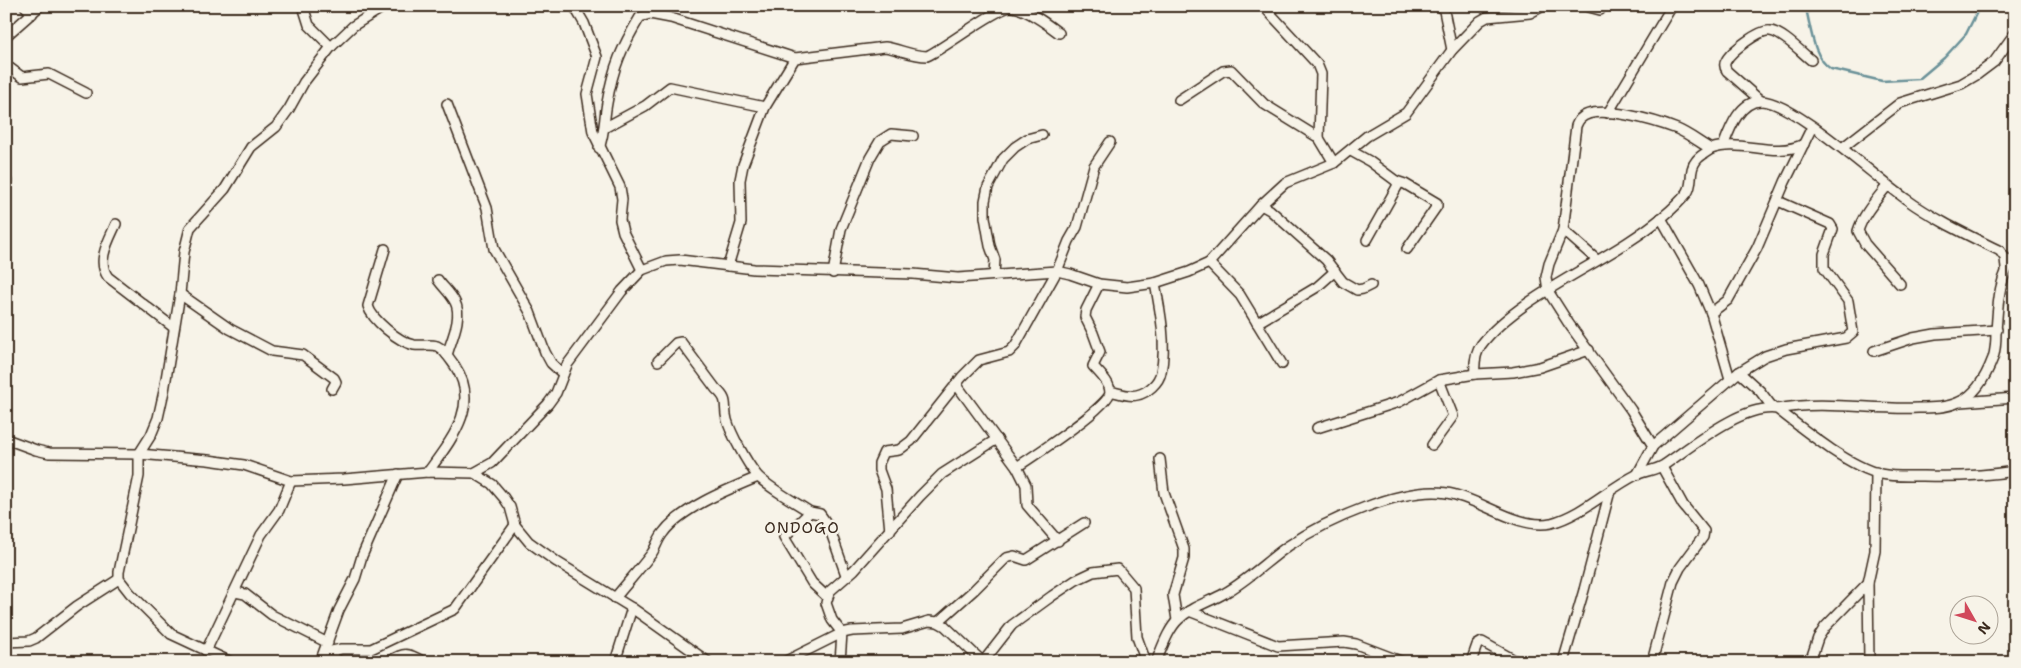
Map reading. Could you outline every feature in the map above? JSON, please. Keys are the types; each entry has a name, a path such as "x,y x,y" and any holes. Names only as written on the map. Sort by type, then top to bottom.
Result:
{"street":[{"path":"25,6 32,14"},
{"path":"6,36 40,6"},
{"path":"303,6 309,25 331,46"},
{"path":"6,642 29,641 36,638 77,606 119,579 139,476 139,454 151,435 158,418 180,294 184,252 190,228 224,189 251,147 276,126 289,109 304,82 331,46 353,26 385,6"},
{"path":"574,6 584,23 597,57 587,94 593,132 599,148 620,187 622,199 620,220 623,232 642,270"},
{"path":"1443,6 1452,50"},
{"path":"474,473 492,463 543,409 556,393 567,364 585,338 622,290 642,270 666,261 680,260 754,269 913,274 958,278 1057,271 1099,284 1127,287 1155,283 1209,263 1261,205 1285,183 1293,178 1334,163 1367,136 1406,113 1452,50 1480,21 1487,17 1530,13 1543,6"},
{"path":"1585,6 1600,10"},
{"path":"1608,113 1672,6"},
{"path":"599,148 604,128 606,105 617,61 640,16 650,14 671,18 795,58 885,47 899,49 916,56 927,56 996,13 1011,7 1026,12 1059,32"},
{"path":"1268,11 1317,64 1321,74 1319,138"},
{"path":"1811,60 1778,34 1769,31 1760,32 1746,42 1726,60 1724,66 1727,72 1761,101 1774,104 1788,111 1812,127 1842,148 1908,201 2000,251 2010,267"},
{"path":"1842,148 1900,103 1961,84 1978,74 1994,62 2015,33"},
{"path":"728,266 741,223 740,180 743,164 765,107 795,58"},
{"path":"6,65 22,77 28,78 49,74 86,93"},
{"path":"1179,100 1223,72 1230,70 1264,104 1319,138 1334,163"},
{"path":"604,128 645,106 670,87 765,107"},
{"path":"1724,144 1728,131 1741,111 1750,104 1761,101"},
{"path":"447,104 487,208 494,249 530,312 551,363 563,374"},
{"path":"1653,446 1631,410 1569,324 1548,291 1546,277 1549,264 1563,230 1576,126 1580,118 1590,114 1608,113 1636,117 1679,130 1711,149"},
{"path":"1711,313 1728,300 1757,248 1812,127"},
{"path":"833,272 842,230 870,158 880,141 891,134 913,136"},
{"path":"994,275 995,260 990,246 985,217 985,201 988,187 1003,159 1015,147 1027,139 1042,135"},
{"path":"890,531 886,489 879,470 881,456 884,452 900,450 911,441 956,384 979,360 1009,352 1015,346 1057,271 1077,227 1094,166 1110,142"},
{"path":"1475,374 1474,360 1480,346 1497,329 1548,291 1628,242 1661,218 1686,194 1690,188 1692,167 1696,161 1711,149 1724,144 1781,150 1804,144"},
{"path":"1351,151 1369,161 1396,181 1405,184 1437,203 1437,206 1407,249"},
{"path":"1367,240 1398,186 1396,181"},
{"path":"1888,186 1874,202 1858,231 1865,244 1900,284"},
{"path":"1636,475 1653,446 1739,372 1765,356 1786,349 1846,338 1853,332 1848,301 1824,268 1824,254 1833,229 1830,224 1778,201"},
{"path":"1261,205 1270,210 1326,260 1343,282 1350,287 1363,289 1371,285"},
{"path":"1661,218 1699,285 1711,313 1730,379"},
{"path":"116,224 102,262 103,270 108,277 173,327"},
{"path":"1563,230 1597,260"},
{"path":"385,249 368,306 370,314 381,325 412,345 437,346 447,355 461,375 465,394 464,413 455,434 428,472"},
{"path":"1960,402 1971,394 1988,373 1995,351 1999,288 2015,256"},
{"path":"1209,263 1240,296 1282,364"},
{"path":"1257,323 1317,287 1335,271"},
{"path":"438,280 455,302 458,309 447,355"},
{"path":"1110,391 1131,396 1139,394 1156,382 1161,373 1163,343 1160,309 1155,283"},
{"path":"1017,468 1088,416 1104,403 1109,396 1108,384 1093,366 1100,352 1085,317 1086,310 1099,284"},
{"path":"180,294 230,329 272,351 303,355 334,378 336,382 332,390"},
{"path":"1874,351 1913,338 1935,334 1997,330"},
{"path":"658,361 676,343 681,342 726,402 727,420 749,464 758,477 810,512 820,514 829,528 846,575"},
{"path":"1317,428 1399,402 1439,380 1475,374 1490,375 1522,371 1540,367 1589,350"},
{"path":"1739,372 1775,408 1825,446 1876,472 1898,476 1956,477 2015,471"},
{"path":"1432,445 1453,416 1439,380"},
{"path":"956,384 1017,468 1026,485 1027,505 1058,541"},
{"path":"1156,662 1177,620 1189,611 1226,593 1289,546 1317,528 1351,513 1405,496 1427,492 1447,493 1464,497 1525,522 1537,524 1551,522 1570,515 1636,475 1662,467 1719,427 1750,413 1775,408 1812,406 1912,409 1942,407 1960,402 2015,398"},
{"path":"6,438 49,453 139,454 244,465 291,481 428,472 474,473 492,484 504,498 515,525 529,542 557,562 632,608 708,662"},
{"path":"840,662 842,633 832,620 826,603 830,591 846,575 854,570 942,474 997,439"},
{"path":"1160,459 1164,493 1184,549 1184,558 1173,595 1177,620"},
{"path":"1652,662 1673,582 1680,568 1703,537 1704,531 1683,505 1662,467"},
{"path":"1869,662 1868,583 1875,551 1876,472"},
{"path":"320,662 339,610 356,579 362,556 398,474"},
{"path":"615,598 652,552 662,533 675,520 733,487 758,477"},
{"path":"206,651 261,535 279,510 291,481"},
{"path":"1563,662 1610,491"},
{"path":"810,512 784,537 812,583 827,597"},
{"path":"938,622 1006,558 1014,556 1026,560 1084,523"},
{"path":"326,649 371,649 455,609 515,525"},
{"path":"784,662 842,633 902,629 929,621 938,622 945,626 983,662 1012,625 1052,596 1076,580 1094,572 1118,569 1134,588 1137,637 1146,662"},
{"path":"119,579 130,593 171,634 231,662"},
{"path":"1810,662 1818,638 1825,627 1868,583"},
{"path":"235,592 245,594 272,615 326,649 340,662"},
{"path":"615,662 632,608"},
{"path":"1189,611 1278,646 1344,642 1356,644 1403,662"},
{"path":"1471,662 1477,645 1482,642 1518,662"},
{"path":"388,662 400,654 407,654 424,662"}],"waterway":[{"path":"1800,6 1806,9 1816,50 1825,64 1831,69 1882,81 1919,79 1944,58 1966,34 1980,6"}],"district":[{"name":"ONDOGO","path":"802,527"}]}
